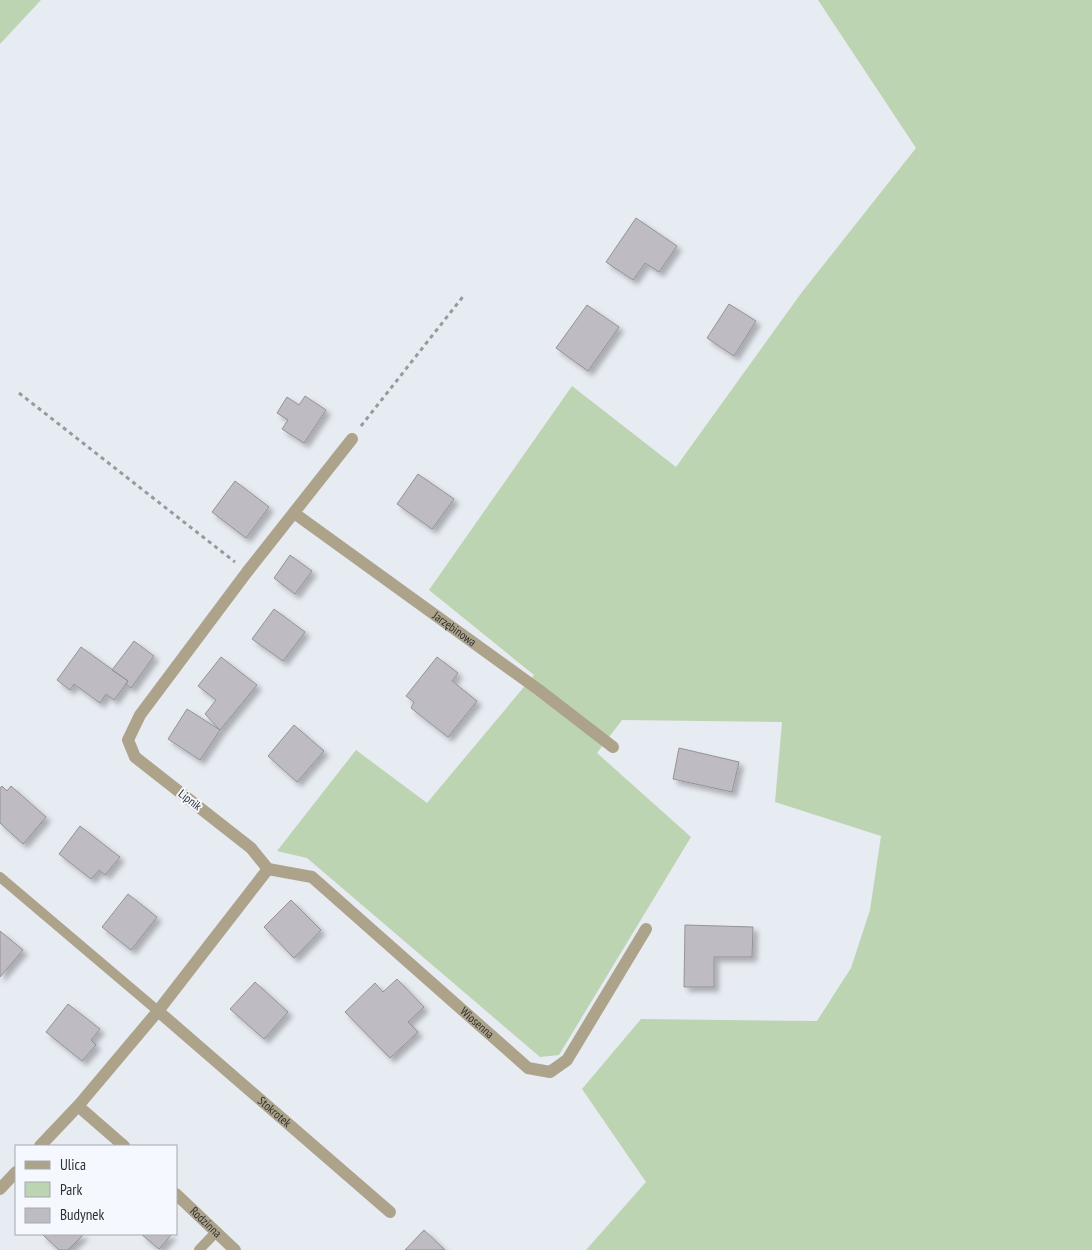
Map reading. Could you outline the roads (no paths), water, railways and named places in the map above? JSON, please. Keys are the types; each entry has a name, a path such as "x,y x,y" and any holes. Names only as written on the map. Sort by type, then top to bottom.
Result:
{"street":[{"name":"Lipnik","path":"268,869 251,848 135,757 128,740 140,715 247,572 352,439"},
{"name":"Jarzębinowa","path":"294,513 539,690 613,747"},
{"name":"Wiosenna","path":"268,869 312,877 528,1068 550,1072 567,1060 646,929"},
{"path":"41,1145 78,1106 158,1011 268,869"},
{"name":"Stokrotek","path":"158,1011 390,1212"},
{"path":"78,1106 123,1145"},
{"path":"0,1189 15,1173"},
{"name":"Rodzinna","path":"178,1196 235,1250"}],"lane":[{"path":"0,876 158,1011"},
{"path":"199,1250 216,1232"}]}
